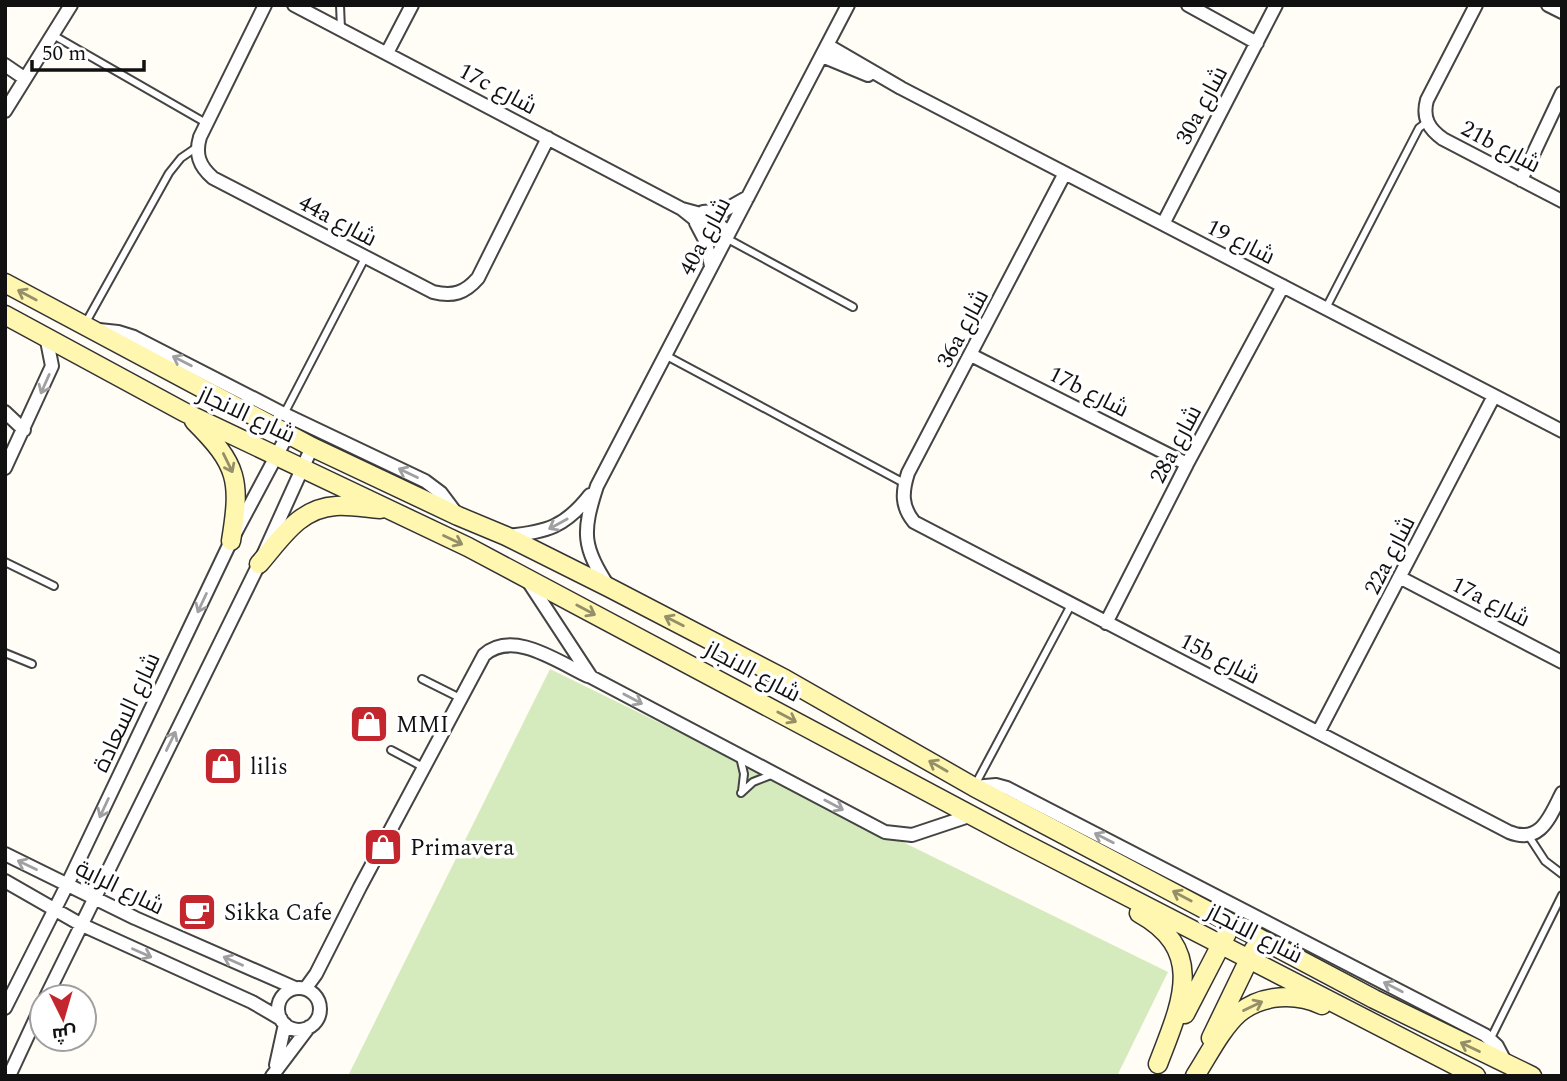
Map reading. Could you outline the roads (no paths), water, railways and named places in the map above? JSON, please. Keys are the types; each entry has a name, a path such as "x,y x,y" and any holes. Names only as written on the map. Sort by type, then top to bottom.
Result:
{"street":[{"path":"5,111 71,5"},
{"path":"197,147 206,123 265,5"},
{"name":"17c شارع","path":"294,5 697,216 710,229 728,235"},
{"path":"387,53 412,5"},
{"name":"40a شارع","path":"610,588 592,559 587,538 587,516 597,486 849,5"},
{"path":"1188,5 1257,43"},
{"name":"30a شارع","path":"1163,223 1276,5"},
{"path":"1427,122 1424,115 1426,100 1476,5"},
{"path":"1548,5 1562,12"},
{"name":"شارع 19","path":"824,51 901,88 1562,431"},
{"path":"5,65 24,78"},
{"path":"1521,180 1562,93"},
{"name":"21b شارع","path":"1427,122 1443,139 1562,201"},
{"name":"44a شارع","path":"197,147 200,165 213,178 365,258 433,292 446,295 458,293 478,278 548,138"},
{"name":"36a شارع","path":"904,504 905,483 1065,173"},
{"path":"697,216 725,210 748,197"},
{"name":"17c شارع","path":"697,216 711,266"},
{"name":"شارع الانجاز","path":"5,283 312,447 506,536 610,588 785,680 974,787 1374,999 1532,1076"},
{"name":"28a شارع","path":"1106,623 1187,464 1283,286"},
{"name":"شارع الانجاز","path":"5,315 184,412 303,467 526,577 1014,838 1476,1076"},
{"name":"شارع الانجاز","path":"88,328 134,337 284,414 425,481 441,493 458,516"},
{"path":"5,468 52,366 46,336"},
{"name":"17b شارع","path":"971,355 1187,464"},
{"name":"22a شارع","path":"1319,732 1494,396"},
{"path":"5,412 23,430"},
{"path":"184,412 222,450 230,464 237,495 231,541"},
{"name":"شارع السعادة","path":"5,1008 67,885 231,541 288,434"},
{"path":"53,983 259,564 312,447"},
{"name":"40a شارع","path":"506,536 555,528 572,516 597,486"},
{"name":"15b شارع","path":"904,504 907,514 923,529 1509,832 1528,835"},
{"path":"259,564 288,529 315,510 337,506 390,510"},
{"path":"526,577 591,677"},
{"name":"17a شارع","path":"1401,578 1562,662"},
{"path":"305,990 316,974 480,660 497,646 519,645 591,677 885,832 912,835 972,815"},
{"path":"974,787 996,785 1007,788 1490,1040 1507,1065"},
{"path":"1528,835 1535,833 1546,823 1562,793"},
{"path":"1014,838 1052,868 1155,922 1175,946 1182,968 1183,991 1180,1007 1155,1070"},
{"name":"شارع الراية","path":"5,854 93,899 305,990"},
{"path":"5,881 80,924 252,1002 296,1029 309,1027"},
{"path":"1155,1070 1233,922"},
{"path":"1194,1076 1260,938"},
{"path":"289,990 305,990 320,1006 319,1012 314,1023 273,1072 283,1021 278,1006 280,1000 289,990"},
{"path":"1194,1076 1239,1013 1253,1004 1285,997 1318,1003 1406,1050 1449,1062"},
{"path":"9,1076 28,1035"}],"lane":[{"path":"340,5 341,29"},
{"path":"52,34 206,123"},
{"path":"1326,309 1419,128 1427,122"},
{"path":"88,328 169,173 181,158 197,147"},
{"path":"728,235 853,307"},
{"path":"284,414 365,258"},
{"path":"665,355 905,483"},
{"path":"5,562 54,586"},
{"path":"974,787 1071,605"},
{"path":"5,653 32,664"},
{"path":"422,679 460,698"},
{"path":"391,750 423,767"},
{"path":"739,755 744,774 741,793 760,778 775,774"},
{"path":"1528,835 1545,861 1562,874"},
{"path":"1490,1040 1562,895"}],"place":[{"name":"MMI","path":"369,724"},
{"name":"lilis","path":"223,766"},
{"name":"Primavera","path":"383,847"},
{"name":"Sikka Cafe","path":"197,912"}]}
